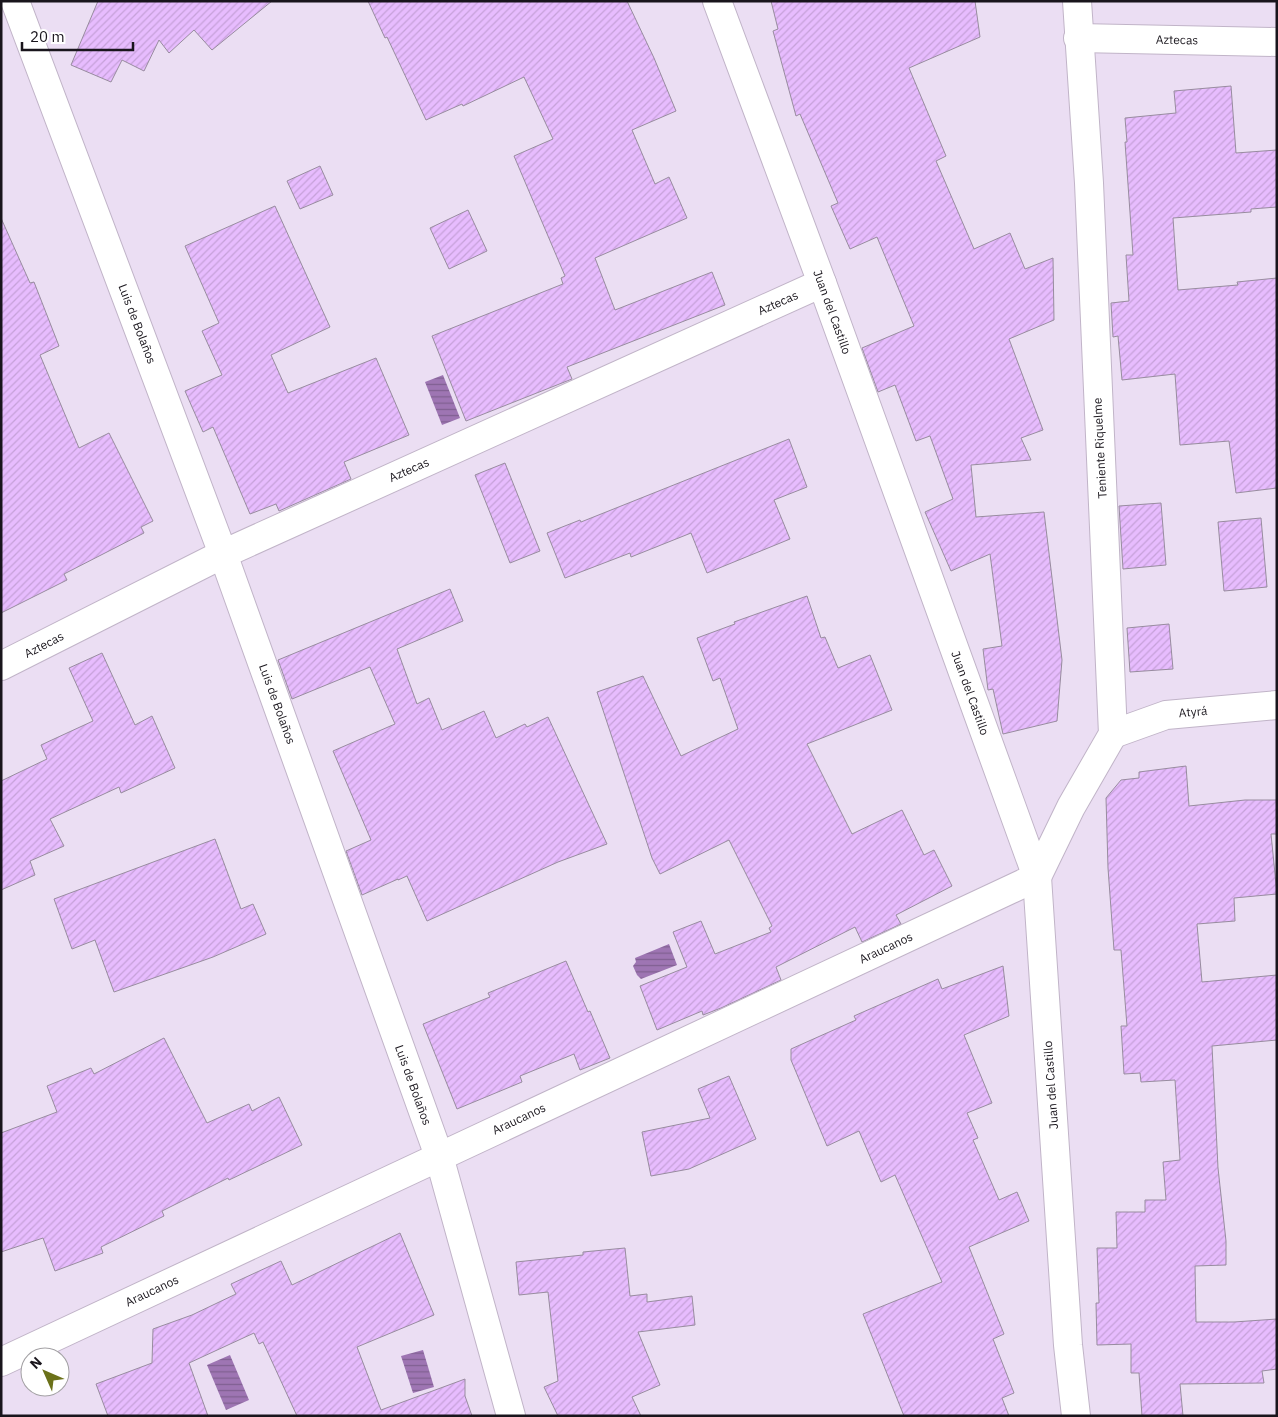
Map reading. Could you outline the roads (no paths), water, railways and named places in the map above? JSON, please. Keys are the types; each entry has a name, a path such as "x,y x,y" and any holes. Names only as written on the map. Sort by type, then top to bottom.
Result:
{"street":[{"name":"Luis de Bolaños","path":"16,1 223,554 438,1156 512,1416"},
{"name":"Juan del Castillo","path":"717,1 822,283 1037,877 1068,1345 1076,1416"},
{"name":"Teniente Riquelme","path":"1077,1 1089,183 1113,734"},
{"name":"Aztecas","path":"1078,38 1277,42"},
{"name":"Aztecas","path":"1,666 223,554 822,283"},
{"name":"Atyrá","path":"1113,734 1166,714 1277,705"},
{"path":"1037,877 1071,806 1113,734"},
{"name":"Araucanos","path":"1,1362 1037,877"}]}
